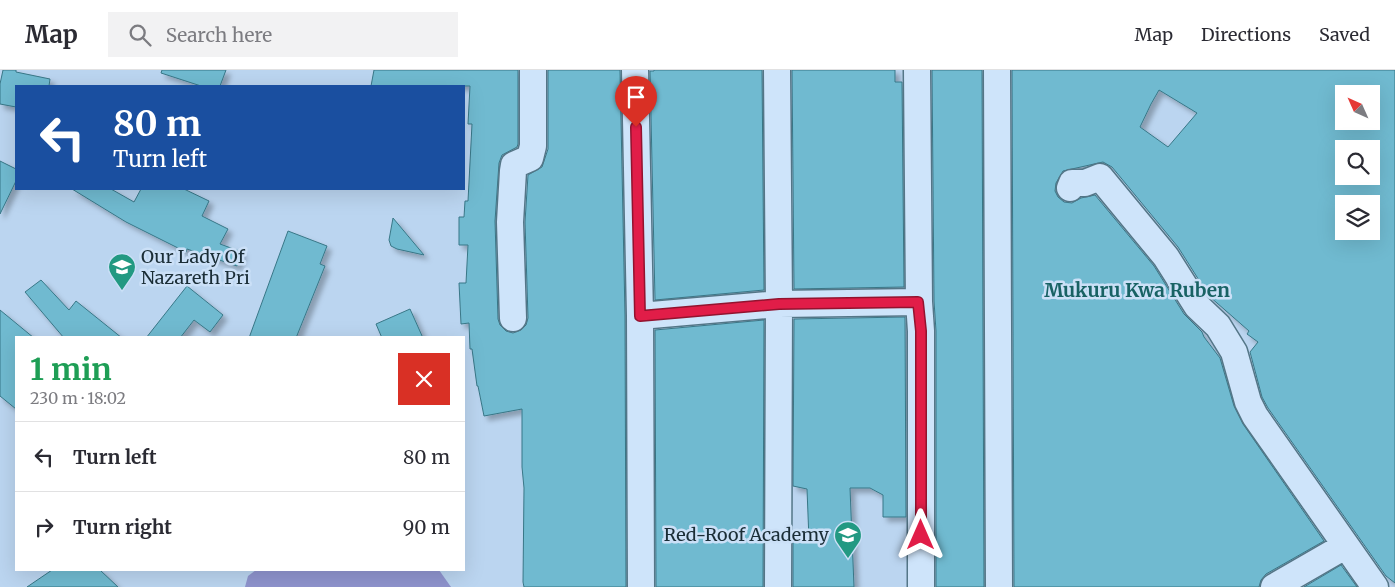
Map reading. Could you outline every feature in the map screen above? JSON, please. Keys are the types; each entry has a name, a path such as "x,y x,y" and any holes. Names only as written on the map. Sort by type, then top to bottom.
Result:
{"street":[{"path":"513,318 510,222 513,171 514,165 530,158 533,146 533,70"},
{"path":"635,70 640,316 641,587"},
{"path":"778,70 778,587"},
{"path":"917,70 918,302 921,340 921,587"},
{"path":"997,70 999,587"},
{"path":"1070,188 1072,184 1085,183 1100,176 1166,257 1197,306 1218,326 1234,352 1245,394 1255,416 1374,587"},
{"path":"640,316 779,304 918,302"},
{"path":"1274,587 1344,546"}],"shaded area":[{"path":"255,571 440,571 451,587 245,587 248,576"}],"building":[{"path":"3,70 16,70 16,72 50,79 49,85 15,85 15,107 0,104 0,84"},
{"path":"162,70 226,70 220,85 198,85 161,73"},
{"path":"374,70 518,70 518,144 517,147 502,155 499,163 495,221 498,319 500,325 506,331 513,333 521,330 526,325 528,318 525,222 528,175 542,167 548,149 548,70 620,70 625,316 626,587 524,587 522,409 484,416 477,386 472,349 470,349 469,323 461,324 459,283 466,283 468,245 459,245 459,217 464,217 465,201 468,201 472,124 468,124 470,86 371,85"},
{"path":"762,70 764,290 655,300 650,71"},
{"path":"792,70 895,70 895,82 902,82 904,287 794,289"},
{"path":"932,70 982,70 984,587 936,587 936,331 934,301"},
{"path":"1012,70 1395,70 1395,583 1386,576 1268,408 1262,397 1250,352 1258,342 1247,334 1249,331 1209,296 1178,247 1112,167 1103,162 1063,171 1056,183 1055,191 1064,202 1072,203 1081,198 1095,195 1154,266 1184,314 1202,332 1220,358 1234,406 1243,424 1324,541 1266,574 1261,580 1259,587 1014,587","holes":["1159,90 1197,113 1168,147 1140,127"]},
{"path":"0,161 15,168 15,183 0,214"},
{"path":"74,190 113,190 134,202 140,190 186,190 209,201 202,216 228,229 220,244 242,252 237,266 187,249 186,252 126,222"},
{"path":"393,218 424,255 391,246 389,240"},
{"path":"288,231 327,246 320,264 325,266 297,336 250,336"},
{"path":"41,280 69,310 76,301 120,336 62,336 25,292"},
{"path":"187,286 223,315 210,332 194,320 182,336 148,336"},
{"path":"410,309 422,336 381,336 376,324"},
{"path":"0,310 32,336 15,336 15,408 0,396"},
{"path":"905,317 906,517 883,517 883,495 870,488 850,488 854,587 793,587 793,541 809,540 807,489 793,486 794,319"},
{"path":"764,320 763,587 656,587 655,330"},
{"path":"1341,565 1357,587 1304,587"},
{"path":"51,571 101,571 118,587 27,587"}],"place":[{"name":"Our Lady Of Nazareth Pri","path":"122,291"},
{"name":"Red-Roof Academy","path":"848,559"}],"district":[{"name":"Mukuru Kwa Ruben","path":"1137,290"}],"route":[{"path":"636,127 640,316 779,304 918,302 921,331 921,535"}]}
